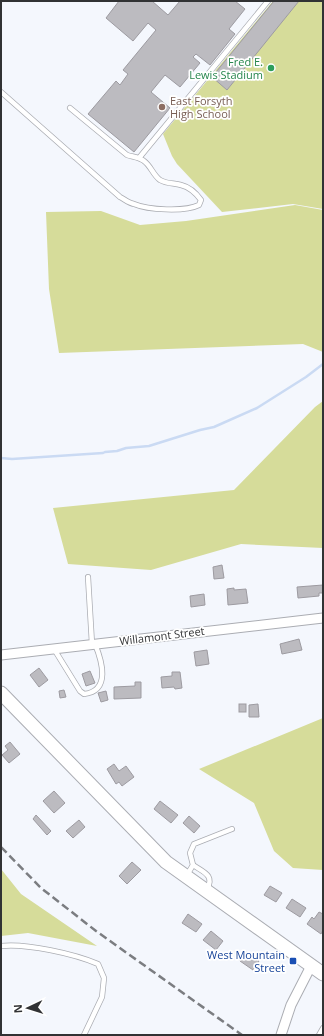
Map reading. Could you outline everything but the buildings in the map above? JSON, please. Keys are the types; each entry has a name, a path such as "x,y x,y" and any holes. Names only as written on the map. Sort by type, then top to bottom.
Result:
{"main road":[{"path":"1,693 166,862 190,871 206,890 323,974"}],"street":[{"name":"Willamont Street","path":"1,655 323,618"},
{"path":"281,1035 291,1005 311,966"}],"lane":[{"path":"139,158 268,1"},
{"path":"1,92 120,197 133,204 161,210 199,206 201,200 196,193 182,185 171,184 160,180 145,161 127,154 70,108"},
{"path":"54,649 80,691 84,694 92,692 97,688 103,678 101,660 94,644 88,577"},
{"path":"190,871 190,853 194,844 232,829"},
{"path":"1,946 12,945 30,947 85,959 98,964 104,978 102,997 84,1035"},
{"path":"319,1035 323,1028"}],"green space":[{"name":"Fred E. Lewis Stadium","path":"273,1 323,1 323,209 293,204 222,212 177,164 163,134"},
{"path":"295,205 323,210 323,352 303,344 59,353 49,289 46,212 101,211 140,225 186,221"},
{"path":"323,401 323,548 241,544 151,570 68,564 53,508 234,490 315,407"},
{"path":"323,718 323,870 293,868 274,851 254,803 199,769"},
{"path":"1,869 21,894 97,946 28,933 1,936"}],"waterway":[{"path":"1,458 12,459 103,453 126,448 149,446 214,427 257,408 306,377 323,364"}],"railway":[{"path":"1,847 41,888 96,931 242,1035"}],"place":[{"name":"Fred E. Lewis Stadium","path":"271,68"},
{"name":"East Forsyth High School","path":"162,107"},
{"name":"West Mountain Street","path":"293,961"}]}
